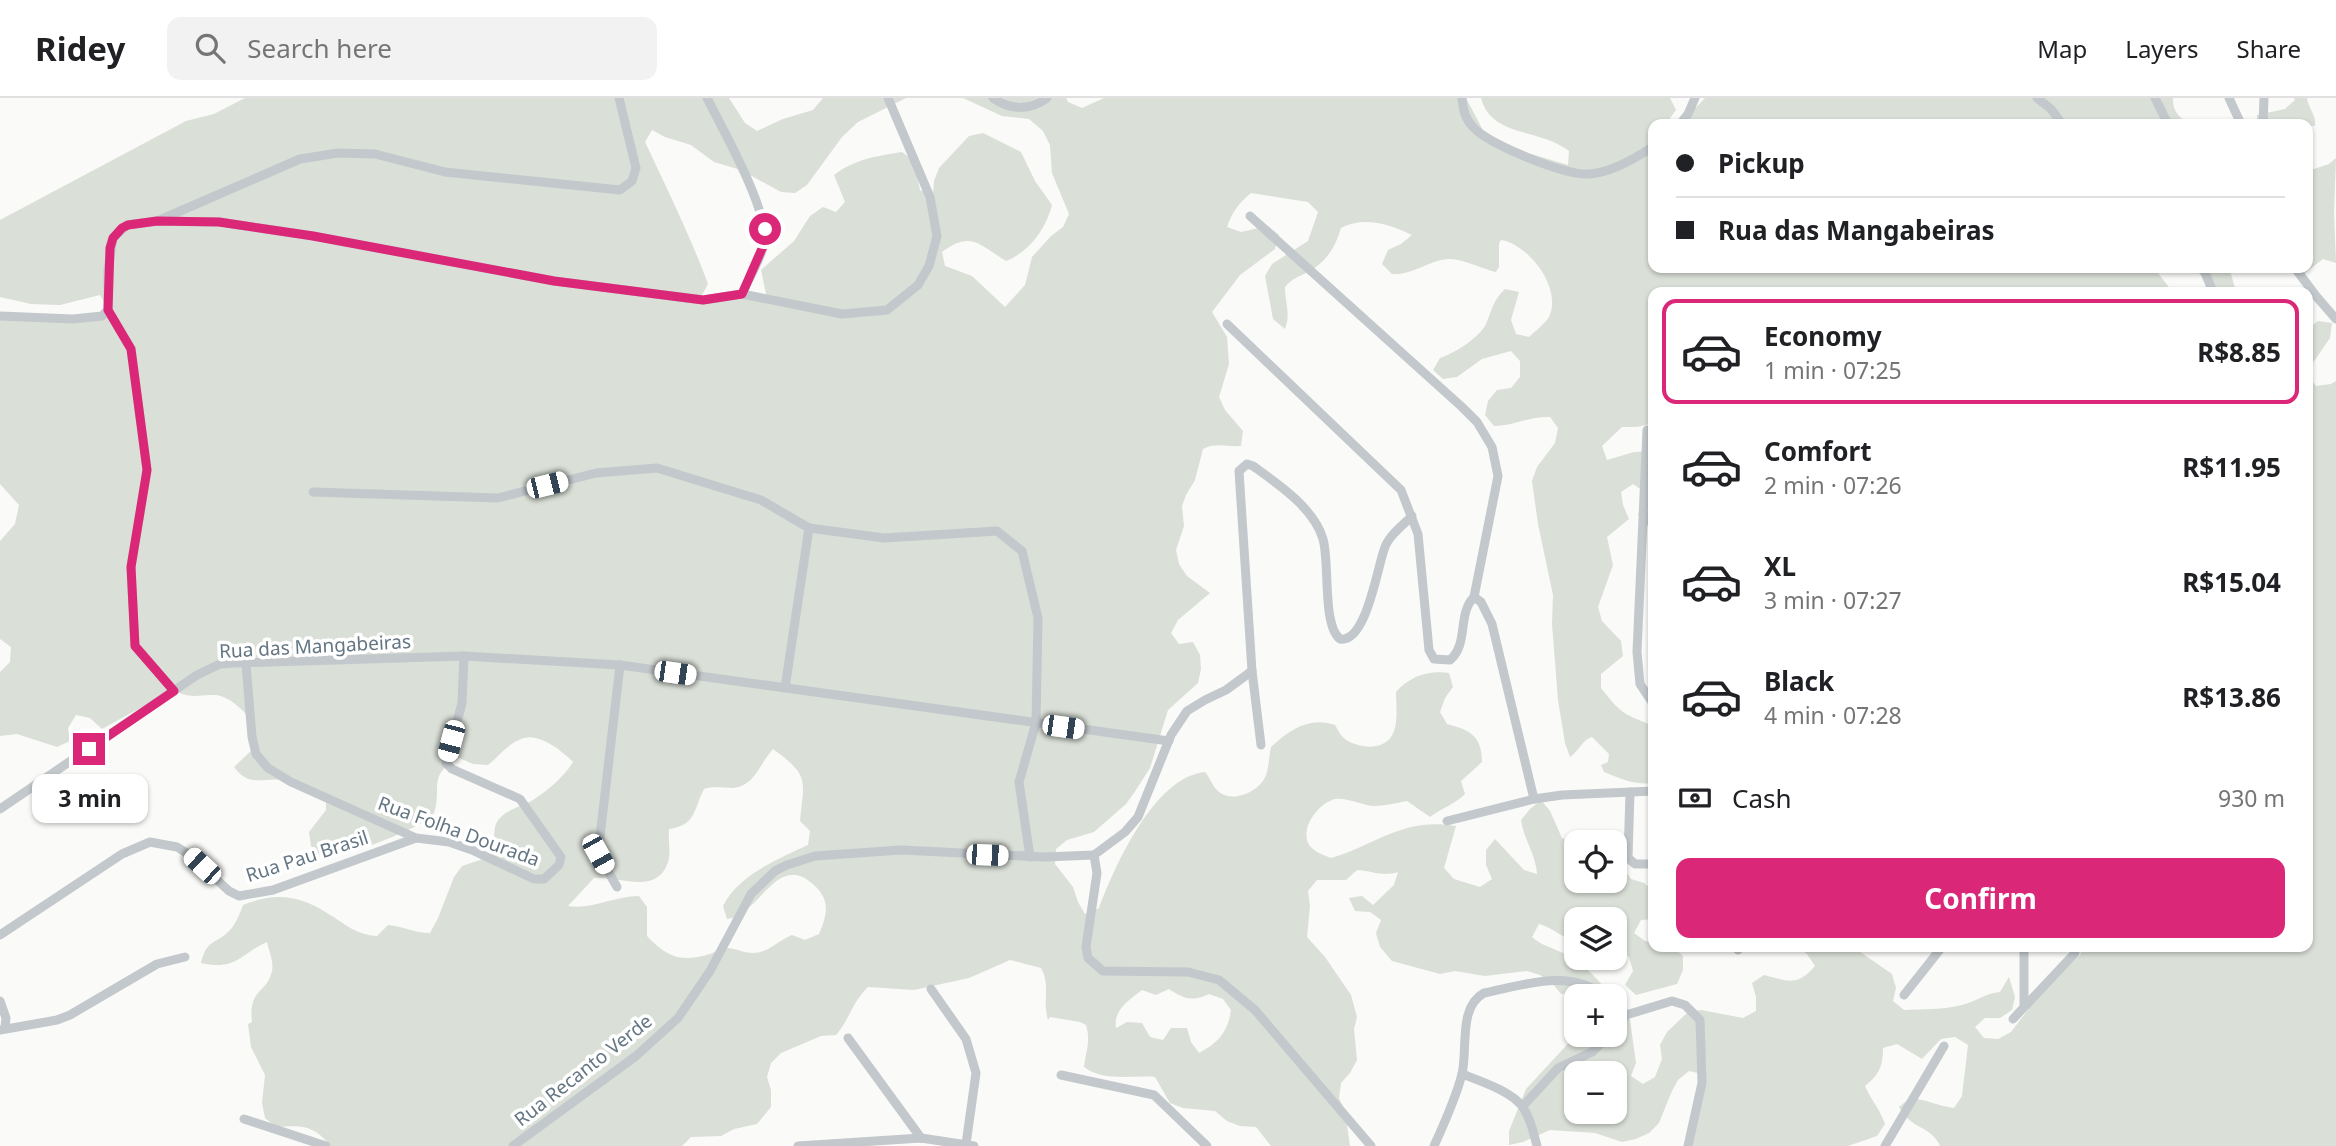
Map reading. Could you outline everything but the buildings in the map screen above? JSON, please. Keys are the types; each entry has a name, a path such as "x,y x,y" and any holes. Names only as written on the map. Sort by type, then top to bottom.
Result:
{"street":[{"path":"157,221 300,159 338,153 375,154 445,172 620,190 632,181 636,168 619,98"},
{"path":"708,98 743,173 765,229 764,244 742,294"},
{"path":"174,691 135,646 131,567 147,470 131,349 108,310 108,270 113,238 128,225 157,221 219,222 554,281 703,300 742,294 842,314 887,310 918,285 934,252 937,236 930,197 888,98"},
{"path":"993,98 1007,107 1016,108 1039,103 1047,98"},
{"path":"1462,98 1464,113 1483,136 1503,147 1576,174 1604,172 1648,150"},
{"path":"1684,119 1695,98"},
{"path":"2037,98 2058,119"},
{"path":"2155,98 2166,119"},
{"path":"2229,98 2239,119"},
{"path":"2263,119 2264,98"},
{"path":"1227,324 1401,490 1418,534 1429,650 1434,659 1450,660 1459,650 1466,609 1474,597 1498,476 1494,454 1485,434 1462,407 1250,216"},
{"path":"2313,292 2336,319"},
{"path":"0,316 85,319 99,318 108,310"},
{"path":"1647,430 1637,612 1637,670 1640,684 1648,696"},
{"path":"1261,745 1252,671 1238,475 1244,465 1250,464 1262,472 1315,522 1323,538 1332,626 1340,639 1346,640 1357,632 1374,588 1384,548 1412,516"},
{"path":"313,492 498,498 596,473 657,468 761,500 809,528 884,538 997,531 1022,551 1038,618 1037,723 1019,782 1030,857"},
{"path":"1643,514 1648,519"},
{"path":"785,688 809,528"},
{"path":"1474,597 1481,602 1492,624 1534,799"},
{"name":"Rua das Mangabeiras","path":"0,809 197,675 220,664 464,656 620,665 1169,741"},
{"name":"Rua Folha Dourada","path":"246,664 252,737 256,754 268,768 291,782 416,838 449,842 534,879 548,878 559,865 561,857 525,804 452,769 446,763 462,703 464,656"},
{"path":"617,887 598,854 620,665"},
{"path":"1252,671 1226,690 1187,711 1169,741 1138,817 1125,832 1094,855 1097,873 1086,947 1088,958 1103,971 1188,972 1219,980 1255,1010 1371,1146"},
{"path":"1447,821 1534,799 1648,791"},
{"path":"1630,792 1628,858 1635,864 1648,864"},
{"name":"Rua Pau Brasil","path":"0,935 122,854 150,842 177,847 190,855 229,891 239,896 273,890 416,838"},
{"name":"Rua Recanto Verde","path":"513,1146 636,1056 678,1018 710,971 751,894 775,871 816,856 901,850 1030,857 1094,855"},
{"path":"1904,995 1938,952"},
{"path":"2024,952 2024,1005"},
{"path":"2013,1019 2075,952"},
{"path":"0,1001 6,1018 3,1029 57,1020 157,964 185,957"},
{"path":"1434,1146 1462,1074 1468,1014 1472,1002 1481,994 1559,979 1586,984"},
{"path":"798,1146 921,1138 970,1145 974,1065 966,1039 931,989"},
{"path":"1627,1015 1672,1002 1685,1005 1700,1020 1702,1083 1688,1146"},
{"path":"848,1038 921,1138"},
{"path":"1885,1146 1944,1046"},
{"path":"1523,1106 1558,1068 1597,1047"},
{"path":"1462,1074 1499,1089 1523,1106 1537,1146"},
{"path":"1061,1075 1154,1095 1207,1146"},
{"path":"244,1119 326,1146"}],"shaded area":[{"path":"245,98 729,98 745,123 757,131 783,119 813,110 823,98 906,98 858,122 842,137 807,185 795,193 781,192 741,170 714,162 691,145 652,130 645,142 708,284 701,297 767,299 761,270 794,241 810,216 823,207 836,212 845,202 834,175 850,165 902,152 914,161 920,190 933,195 939,168 969,136 983,133 1021,152 1035,181 1052,205 1046,223 1035,239 1022,252 1006,261 982,245 968,241 952,245 942,252 945,266 972,276 1005,307 1025,285 1032,257 1063,227 1069,214 1052,173 1050,145 1043,131 1029,119 1002,116 963,98 1066,98 1068,102 1082,108 1104,98 1466,98 1485,134 1528,153 1568,165 1569,151 1544,138 1505,126 1495,120 1486,111 1481,98 1670,98 1676,110 1670,119 1648,119 1648,273 2158,273 2168,287 1648,287 1648,424 1622,427 1602,446 1607,460 1634,452 1648,451 1648,498 1645,492 1633,484 1621,492 1629,519 1607,537 1613,565 1598,607 1602,621 1621,641 1623,656 1601,674 1601,688 1623,711 1648,724 1648,783 1641,783 1604,772 1601,765 1608,762 1609,754 1592,737 1570,757 1565,743 1558,700 1552,624 1553,595 1532,481 1537,467 1555,443 1558,428 1550,417 1494,426 1485,415 1488,401 1497,390 1511,388 1520,377 1520,361 1511,351 1482,359 1457,377 1443,379 1433,370 1440,358 1453,353 1478,335 1505,289 1519,292 1511,320 1516,334 1529,337 1542,325 1549,317 1552,306 1551,293 1540,269 1522,250 1501,240 1499,267 1496,272 1449,259 1408,272 1392,274 1382,264 1388,250 1412,235 1377,223 1349,224 1341,228 1333,247 1320,264 1285,287 1288,313 1285,329 1273,319 1265,276 1272,264 1308,241 1318,212 1308,202 1251,193 1236,208 1227,227 1241,232 1268,226 1279,235 1275,249 1240,275 1212,312 1227,337 1229,364 1219,397 1225,410 1243,431 1241,446 1216,445 1203,449 1195,480 1182,506 1184,526 1176,550 1179,564 1187,576 1210,593 1178,620 1171,633 1179,644 1193,642 1200,655 1198,683 1168,710 1150,768 1126,804 1094,832 1067,840 1056,849 1055,864 1073,887 1085,914 1099,908 1126,848 1153,806 1169,789 1186,778 1205,772 1216,789 1224,795 1238,796 1252,791 1263,781 1267,772 1271,747 1300,726 1317,722 1335,725 1350,742 1369,747 1381,744 1394,732 1396,692 1420,675 1449,673 1453,687 1440,712 1447,724 1468,732 1477,740 1481,753 1482,762 1461,781 1465,794 1430,817 1407,801 1373,806 1344,799 1329,801 1309,823 1306,836 1310,846 1331,858 1406,828 1437,824 1456,826 1444,868 1454,879 1480,887 1492,879 1486,865 1486,850 1495,839 1524,870 1537,874 1521,820 1541,800 1550,811 1564,839 1564,893 1627,893 1627,873 1631,879 1648,886 1648,919 1641,920 1634,933 1648,941 1648,952 1679,952 1683,956 1683,970 1677,984 1636,995 1627,987 1626,984 1633,971 1627,956 1627,907 1564,907 1564,936 1539,924 1532,937 1564,953 1564,970 1587,970 1601,984 1564,984 1564,994 1540,975 1527,971 1485,976 1455,971 1440,974 1392,961 1380,947 1376,933 1381,920 1370,912 1355,911 1349,898 1362,896 1373,905 1394,885 1398,872 1382,874 1357,870 1346,880 1317,880 1308,891 1310,906 1307,937 1325,957 1351,995 1357,1017 1354,1029 1357,1060 1341,1083 1339,1098 1345,1111 1350,1146 1271,1146 1256,1127 1240,1126 1227,1121 1215,1111 1183,1108 1170,1103 1155,1077 1109,1076 1092,1072 1084,1067 1088,1041 1086,1025 1050,1017 1048,1020 1045,981 1041,968 1010,960 969,978 914,990 868,987 858,998 836,1035 821,1036 781,1053 771,1063 767,1077 771,1090 771,1107 757,1124 734,1129 721,1136 691,1137 682,1146 331,1146 313,1130 293,1126 276,1127 265,1118 262,1103 265,1075 251,1047 248,1024 252,1022 255,997 270,978 272,971 267,942 223,965 201,963 206,949 232,928 243,905 276,897 306,902 350,928 370,935 377,936 388,925 430,933 454,877 462,866 480,860 493,851 495,827 499,819 544,792 561,778 573,762 555,747 533,738 515,742 488,765 473,764 459,758 442,771 437,784 437,799 432,818 362,848 321,856 311,846 309,832 326,810 326,795 289,781 251,780 240,773 234,767 255,747 256,732 245,713 222,696 190,696 173,690 102,729 90,718 76,715 68,728 70,741 57,747 17,734 0,736 0,672 10,662 11,647 0,639 0,541 15,524 19,505 0,484 0,315 95,317 107,307 100,295 60,305 31,304 0,297 0,220 186,121 214,114","holes":["773,749 793,766 802,779 800,821 810,831 808,845 772,862 749,877 738,885 723,906 727,919 737,916 776,881 795,875 805,878 817,888 824,899 825,916 819,934 805,940 792,935 769,949 758,952 726,948 700,957 683,958 661,949 647,936 647,907 639,896 586,906 568,906 594,878 636,882 655,879 663,872 668,862 669,829 689,820 704,789 733,788 747,783","1169,989 1189,998 1209,994 1223,999 1231,1010 1221,1036 1199,1053 1191,1042 1187,1028 1171,1028 1163,1040 1150,1037 1142,1023 1127,1022 1116,1028 1119,1011 1142,990 1156,995"]},
{"path":"1705,98 2173,98 2177,114 2183,119 1687,119"},
{"path":"2294,98 2307,98 2315,119 2315,126 2313,119 2257,119 2257,115 2285,109"},
{"path":"2336,158 2336,263 2323,259 2313,267 2313,169 2329,164"},
{"path":"2199,273 2230,273 2235,287 2210,287"},
{"path":"2318,321 2332,323 2330,338 2313,363 2313,325"},
{"path":"2336,381 2336,1146 1940,1146 1931,1134 1909,1120 1899,1107 1910,1098 1954,1108 1962,1096 1968,1045 1955,1037 1941,1039 1922,1059 1897,1044 1883,1048 1879,1070 1865,1086 1885,1124 1877,1136 1848,1146 1687,1146 1702,1074 1689,1071 1678,1080 1659,1123 1649,1133 1636,1139 1622,1142 1595,1133 1550,1130 1509,1145 1509,1131 1526,1089 1565,1047 1627,1047 1627,1016 1630,1020 1636,1063 1631,1076 1643,1084 1655,1077 1662,1059 1660,1045 1667,1032 1688,1012 1701,1010 1743,1018 1756,1011 1752,983 1764,975 1792,981 1809,973 1815,966 1804,952 1860,952 1892,974 1896,988 1893,1001 1904,1010 1940,1009 1967,1004 2000,992 2009,977 2015,997 2012,1010 2000,1018 1985,1018 1975,1027 1984,1038 1998,1039 2011,1032 2047,985 2081,952 2313,952 2313,382 2316,386"}],"route":[{"path":"89,749 174,691 135,646 131,567 147,470 131,349 108,310 110,248 113,238 122,228 157,221 219,222 313,236 554,281 703,300 742,294 764,244 765,229"}]}
